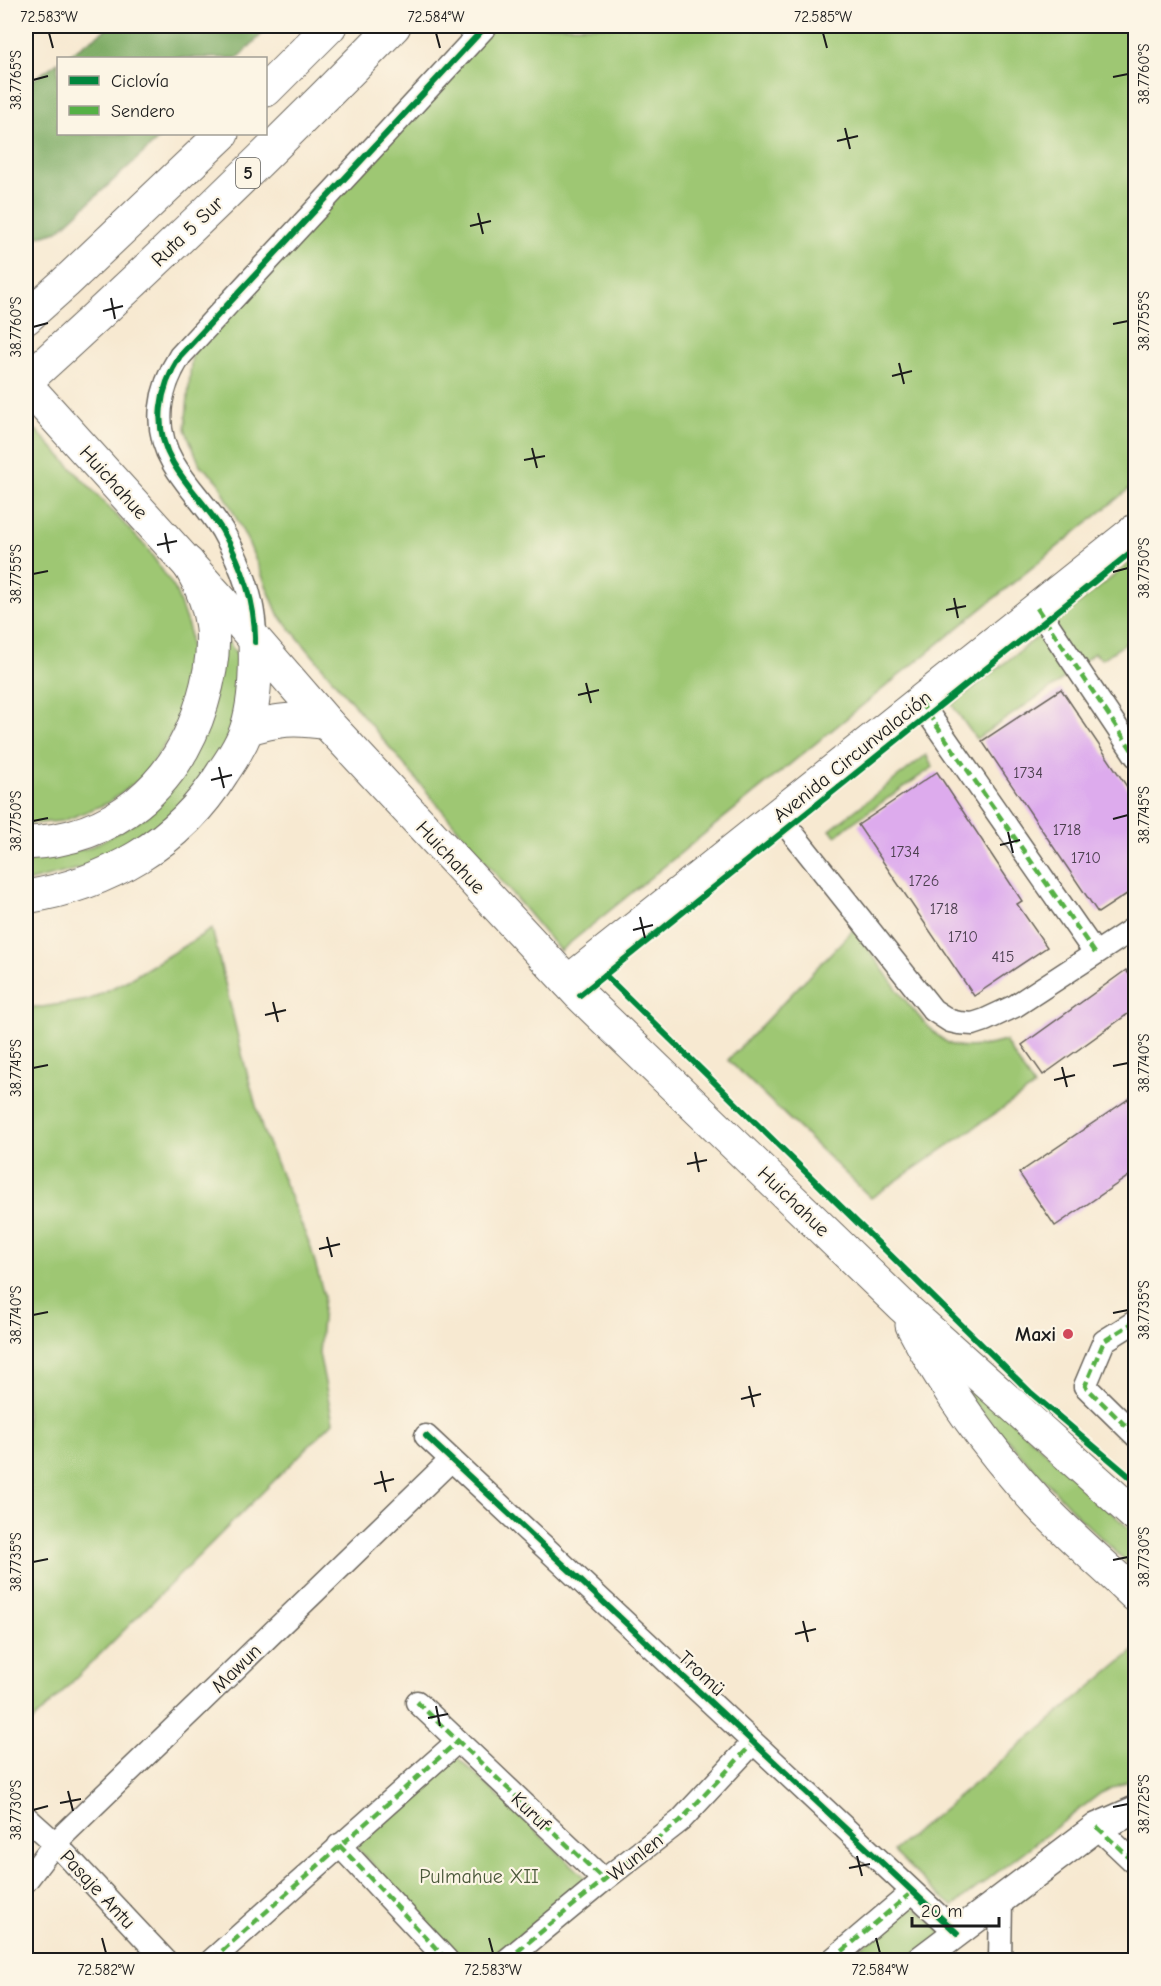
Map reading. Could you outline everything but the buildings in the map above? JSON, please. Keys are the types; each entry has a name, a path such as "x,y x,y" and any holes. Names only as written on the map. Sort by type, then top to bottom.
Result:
{"main road":[{"path":"267,89 330,26"},
{"name":"Ruta 5 Sur","path":"26,383 287,136 394,26"},
{"name":"5","path":"26,318 221,135"},
{"name":"Huichahue","path":"26,383 188,563 327,723 568,982 902,1305 1136,1516"},
{"name":"Avenida Circunvalación","path":"568,982 1136,530"},
{"path":"26,843 44,843 72,837 99,827 124,813 147,796 183,751 195,726 210,677 213,656 211,615 198,579 188,563"},
{"path":"26,897 86,883 115,871 143,855 183,824 206,797 233,756 246,729 254,685 255,642"},
{"path":"246,729 281,719 327,723"},
{"name":"Huichahue","path":"902,1305 942,1379 1001,1461 1041,1506 1136,1596"}],"street":[{"path":"255,642 253,604 237,559 222,530 173,464 165,446 160,426 163,389 170,371 180,356 486,26"},
{"path":"1037,608 1136,756"},
{"path":"920,702 1095,953"},
{"path":"778,814 933,1010 950,1021 973,1024 1016,1006 1136,927"},
{"path":"1136,1321 1104,1341 1085,1386 1136,1436"},
{"name":"Tromü","path":"426,1436 957,1934"},
{"name":"Mawun","path":"26,1881 55,1843 451,1460"},
{"name":"Kuruf","path":"417,1702 604,1880"},
{"path":"212,1960 458,1741"},
{"name":"Wunlen","path":"507,1960 680,1821 753,1743"},
{"path":"921,1960 1097,1827 1136,1810"},
{"name":"Pasaje Antu","path":"26,1817 55,1843 165,1960"},
{"path":"1097,1827 1136,1864"},
{"path":"339,1845 447,1960"},
{"path":"832,1960 912,1892"},
{"path":"1000,1960 1001,1899"}],"green space":[{"path":"111,26 270,26 239,57 65,57"},
{"path":"488,26 1135,26 1135,484 560,951 278,614 249,544 218,481 200,465 185,429 193,342"},
{"path":"57,63 57,135 163,135 58,231 26,240 26,85"},
{"path":"36,430 147,548 175,589 189,629 192,665 181,719 145,775 108,803 63,821 26,824 26,440"},
{"path":"1135,559 1135,637 1102,659 1094,653 1057,684 976,739 952,705"},
{"path":"223,636 248,668 217,774 119,859 26,882 26,860 89,848 148,816 180,779"},
{"path":"926,755 933,767 836,836 830,830"},
{"path":"212,929 262,1128 311,1248 324,1296 319,1353 333,1422 26,1728 26,1007 88,1000 128,980"},
{"path":"854,929 912,1009 938,1036 950,1044 962,1047 1005,1041 1034,1087 871,1198 728,1060"},
{"path":"973,1390 979,1391 1135,1534 1135,1570 1081,1519 970,1400 969,1394"},
{"path":"1135,1650 1135,1778 1101,1793 953,1906 893,1851"},
{"name":"Pulmahue XII","path":"456,1756 588,1880 491,1960 462,1960 355,1846"},
{"path":"912,1904 943,1933 906,1960 847,1960"}],"marked path":[{"path":"1037,608 1136,756"},
{"path":"920,702 1095,953"},
{"path":"1136,1321 1104,1341 1085,1386 1136,1436"},
{"path":"417,1702 604,1880"},
{"path":"212,1960 458,1741"},
{"path":"507,1960 680,1821 753,1743"},
{"path":"1097,1827 1136,1864"},
{"path":"339,1845 447,1960"},
{"path":"832,1960 912,1892"}],"cycle path":[{"path":"255,642 250,598 236,557 222,530 179,472 166,449 160,422 167,382 180,356 486,26"},
{"path":"580,995 1136,548"},
{"path":"605,975 1030,1392 1136,1482"},
{"path":"426,1436 957,1933"}],"place":[{"name":"Maxi","path":"1068,1334"}]}
